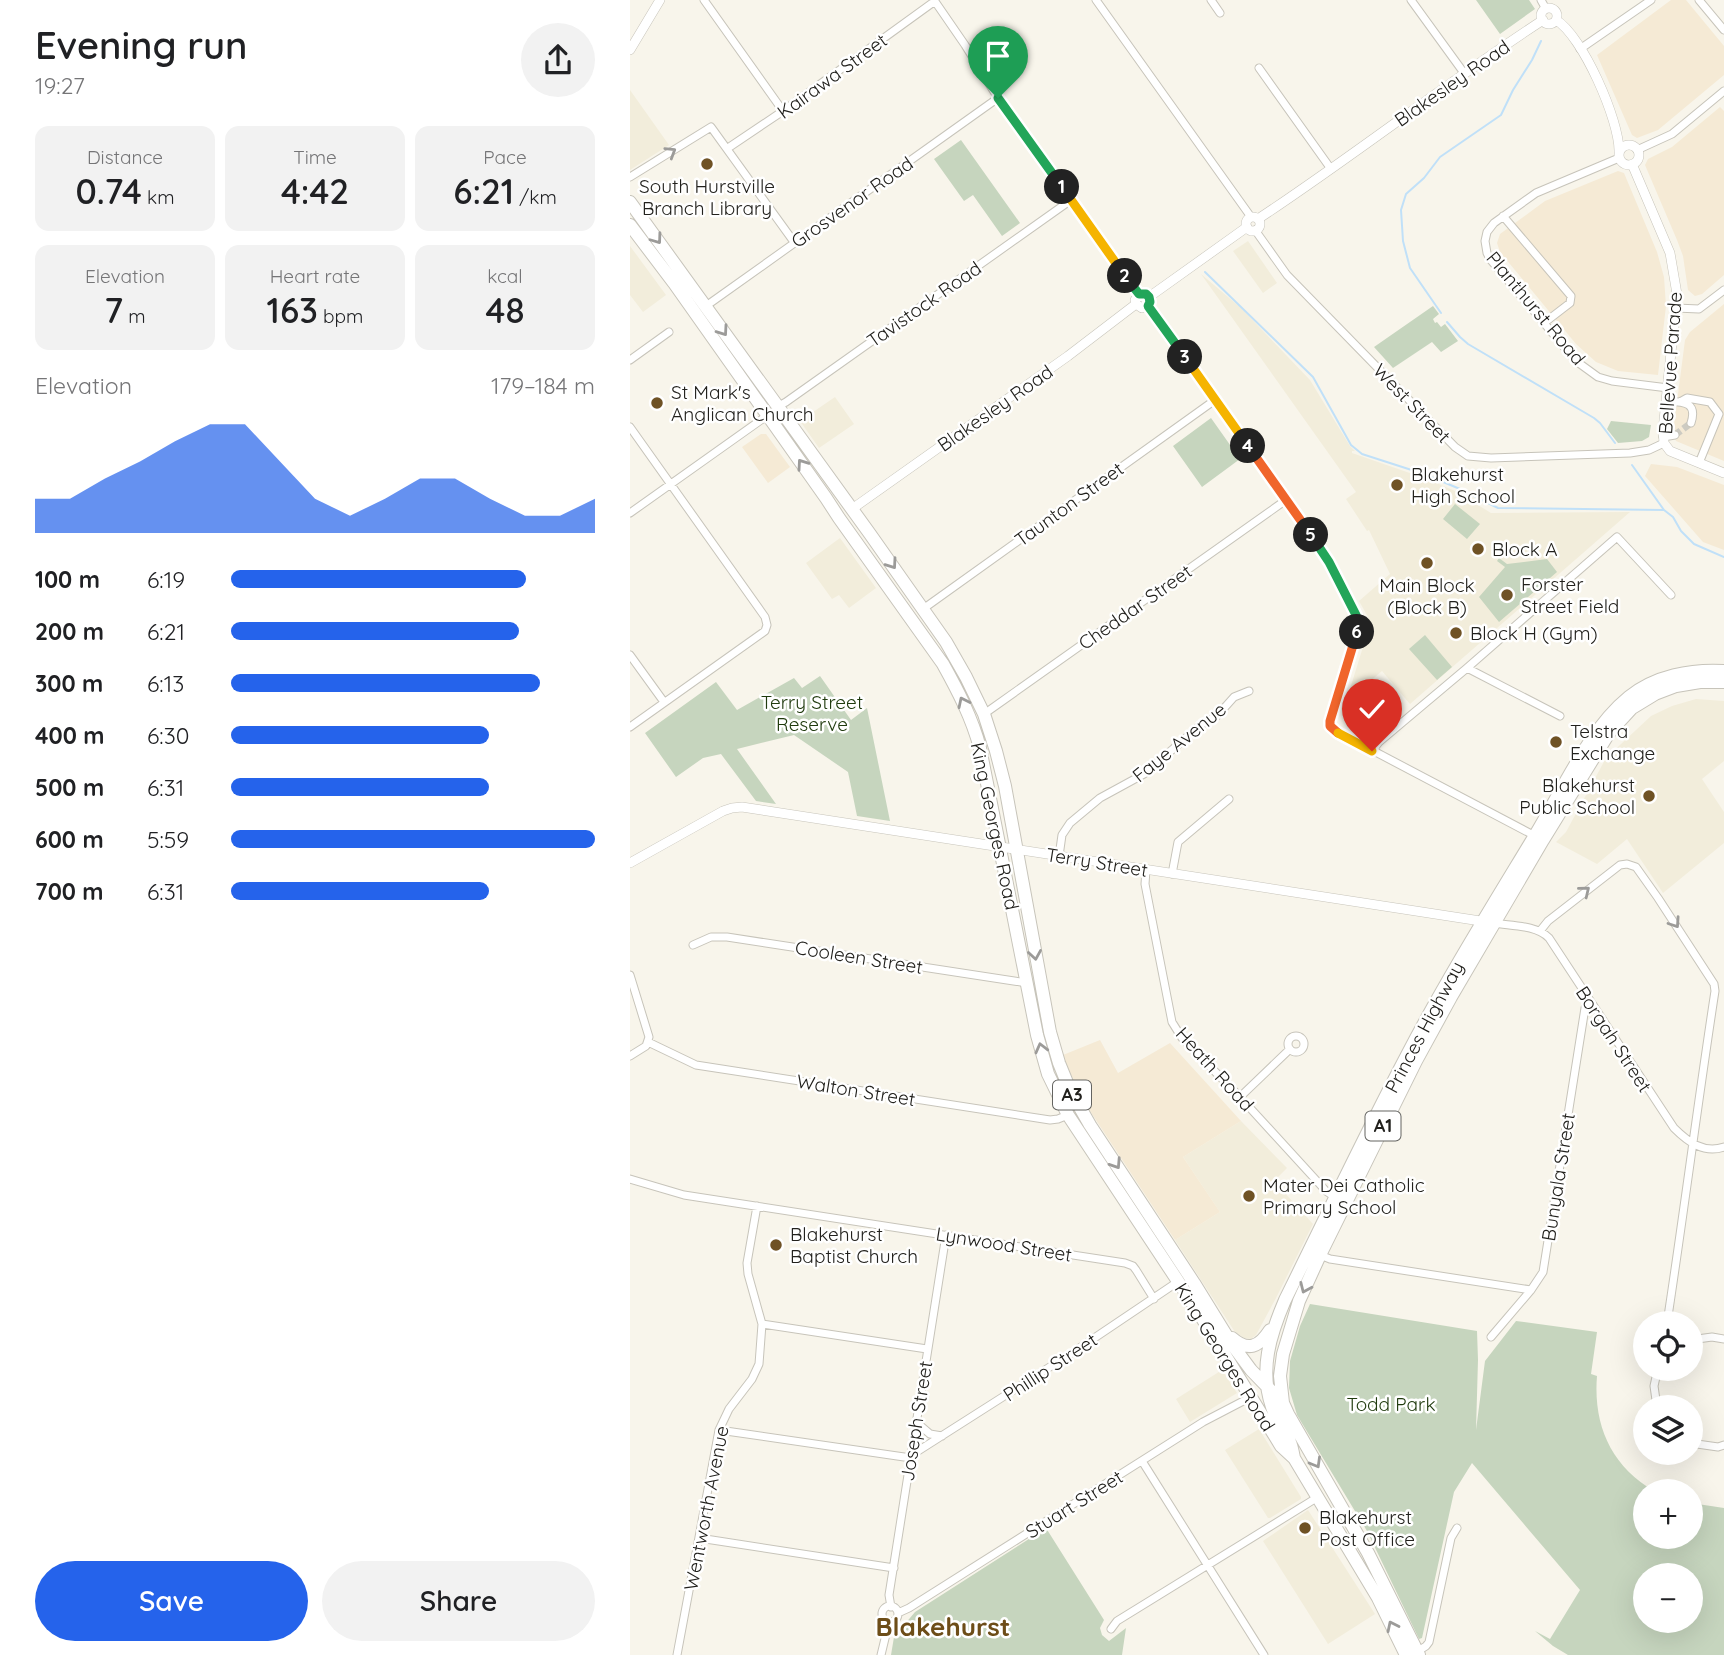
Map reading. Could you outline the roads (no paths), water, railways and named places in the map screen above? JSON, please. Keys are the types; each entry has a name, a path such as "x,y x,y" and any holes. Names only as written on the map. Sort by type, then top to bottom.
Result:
{"highway":[{"name":"King Georges Road","path":"630,202 706,306 839,518 943,664 969,714 980,748 1041,1051 1053,1086 1068,1115 1199,1313 1281,1447 1294,1458"},
{"name":"King Georges Road","path":"630,225 772,411 790,422 960,664 984,714 996,751 1005,786 1050,1032 1073,1098 1224,1331 1251,1370 1283,1403"},
{"path":"826,498 846,509 852,509 851,522 863,540 864,552"},
{"name":"Princes Highway","path":"1539,838 1593,737 1629,697 1650,684 1671,677 1699,671 1724,671"},
{"name":"Princes Highway","path":"1413,1654 1294,1458 1290,1440 1272,1409 1266,1384 1266,1367 1268,1347 1276,1321 1488,923 1539,838 1609,733 1632,708 1655,694 1676,686 1724,682"},
{"name":"Princes Highway","path":"1341,1200 1297,1307 1283,1354 1280,1376 1283,1403 1368,1553 1413,1654"},
{"path":"1224,1331 1240,1345 1256,1345 1268,1334 1276,1321"},
{"path":"1251,1396 1280,1376"}],"street":[{"path":"630,50 660,0"},
{"path":"704,0 783,111"},
{"path":"1096,0 1260,225 1142,308 1136,304 1139,294"},
{"path":"1211,0 1220,13"},
{"path":"1411,0 1464,73"},
{"path":"1580,49 1651,0"},
{"path":"1699,0 1724,30"},
{"path":"934,1 998,98 1139,294"},
{"name":"Kairawa Street","path":"728,148 934,1"},
{"path":"1543,5 1555,11 1556,20 1549,23 1543,20 1543,5"},
{"name":"Blakesley Road","path":"1255,218 1331,169 1543,20"},
{"path":"1556,20 1561,23 1597,75 1618,139 1619,155 1624,163 1632,164 1638,159 1634,148 1613,121"},
{"path":"1259,68 1331,169"},
{"path":"1619,155 1624,146 1634,148 1672,134 1724,91"},
{"name":"Grosvenor Road","path":"706,306 998,98"},
{"path":"630,177 711,127 794,242"},
{"name":"Planthurst Road","path":"1619,155 1536,193 1503,216 1487,232 1487,253 1576,361 1598,377 1612,382 1668,388"},
{"name":"Bellevue Parade","path":"1632,164 1670,253 1675,274 1677,294 1664,440"},
{"name":"Tavistock Road","path":"630,513 1071,200"},
{"path":"1503,216 1571,296 1570,303 1544,323"},
{"name":"West Street","path":"1251,229 1287,275 1455,447 1468,456 1483,458 1630,453 1649,450 1675,435"},
{"path":"1676,308 1699,309 1724,290"},
{"path":"1139,294 1146,294 1148,302 1215,400 1324,554 1357,619 1357,631 1330,726 1335,732 1539,838"},
{"name":"Blakesley Road","path":"852,509 1068,356 1136,304"},
{"path":"630,359 668,332"},
{"path":"1680,402 1687,398 1710,401 1718,414 1699,463"},
{"name":"Taunton Street","path":"923,609 1215,400"},
{"path":"1667,401 1688,403 1692,407 1691,423"},
{"path":"630,428 765,617 768,625 765,631 630,727"},
{"path":"1664,440 1675,453 1724,473"},
{"name":"Cheddar Street","path":"984,714 1286,500"},
{"path":"1372,751 1378,742 1617,537 1671,595"},
{"path":"630,655 664,702"},
{"path":"1467,668 1560,716"},
{"name":"Faye Avenue","path":"1059,856 1062,835 1070,822 1100,798 1144,774 1202,724 1217,716 1234,697 1249,691"},
{"path":"1172,874 1178,842 1229,799"},
{"name":"Terry Street","path":"630,863 723,811 740,807 1488,923"},
{"path":"1488,923 1540,931 1548,921 1614,869 1627,864 1636,867 1714,984 1698,1118 1669,1311"},
{"name":"Heath Road","path":"1146,870 1145,884 1175,1028 1326,1191 1341,1200"},
{"name":"Borgah Street","path":"1540,931 1549,938 1674,1128 1692,1144"},
{"name":"Cooleen Street","path":"693,945 720,936 1027,983"},
{"path":"630,975 649,1034 648,1042 643,1048 630,1056"},
{"name":"Bunyala Street","path":"1491,1337 1543,1272 1585,1008 1589,1001"},
{"name":"Walton Street","path":"648,1042 696,1065 1050,1120 1068,1115"},
{"path":"1240,1097 1290,1049"},
{"path":"1692,1144 1706,1149 1724,1147"},
{"name":"Lynwood Street","path":"630,1180 676,1193 1129,1264 1136,1270 1154,1299"},
{"name":"Wentworth Avenue","path":"677,1655 719,1430 756,1372 761,1352 762,1324 747,1263 757,1206"},
{"name":"Joseph Street","path":"891,1607 890,1595 946,1235"},
{"path":"1320,1255 1331,1259 1531,1290"},
{"name":"Phillip Street","path":"911,1458 1189,1275"},
{"path":"762,1324 927,1349"},
{"path":"1703,1338 1724,1339"},
{"name":"Stuart Street","path":"898,1613 1203,1422 1251,1396"},
{"path":"916,1422 930,1434 942,1436"},
{"path":"719,1430 911,1458"},
{"path":"1703,1445 1722,1447"},
{"path":"1142,1461 1264,1655"},
{"path":"1111,1629 1118,1621 1318,1496"},
{"path":"1413,1654 1429,1642 1451,1538 1457,1528"},
{"path":"699,1538 894,1568"},
{"path":"891,1607 898,1613 896,1620 889,1622 883,1615 886,1608 891,1607"},
{"path":"881,1655 889,1622"}],"waterway":[{"path":"1441,313 1410,268 1403,241 1401,210 1406,194 1424,178 1440,157 1501,115 1541,41"},
{"path":"1205,272 1313,377 1351,445 1362,454 1424,474 1498,508 1664,510"},
{"path":"1447,322 1468,344 1594,418 1615,443"},
{"path":"1632,465 1681,531 1694,544 1724,557"}],"tunnel":[{"path":"1675,435 1691,423"}],"place":[{"name":"South Hurstville Branch Library","path":"707,164"},
{"name":"St Mark's Anglican Church","path":"657,403"},
{"name":"Blakehurst High School","path":"1397,485"},
{"name":"Block A","path":"1478,549"},
{"name":"Main Block (Block B)","path":"1427,563"},
{"name":"Forster Street Field","path":"1507,595"},
{"name":"Block H (Gym)","path":"1456,633"},
{"name":"Telstra Exchange","path":"1556,742"},
{"name":"Blakehurst Public School","path":"1649,796"},
{"name":"Mater Dei Catholic Primary School","path":"1249,1196"},
{"name":"Blakehurst Baptist Church","path":"776,1245"},
{"name":"Blakehurst Post Office","path":"1305,1528"}],"district":[{"name":"Blakehurst","path":"943,1627"}],"park label":[{"name":"Terry Street Reserve","path":"812,713"},
{"name":"Todd Park","path":"1391,1404"}]}
